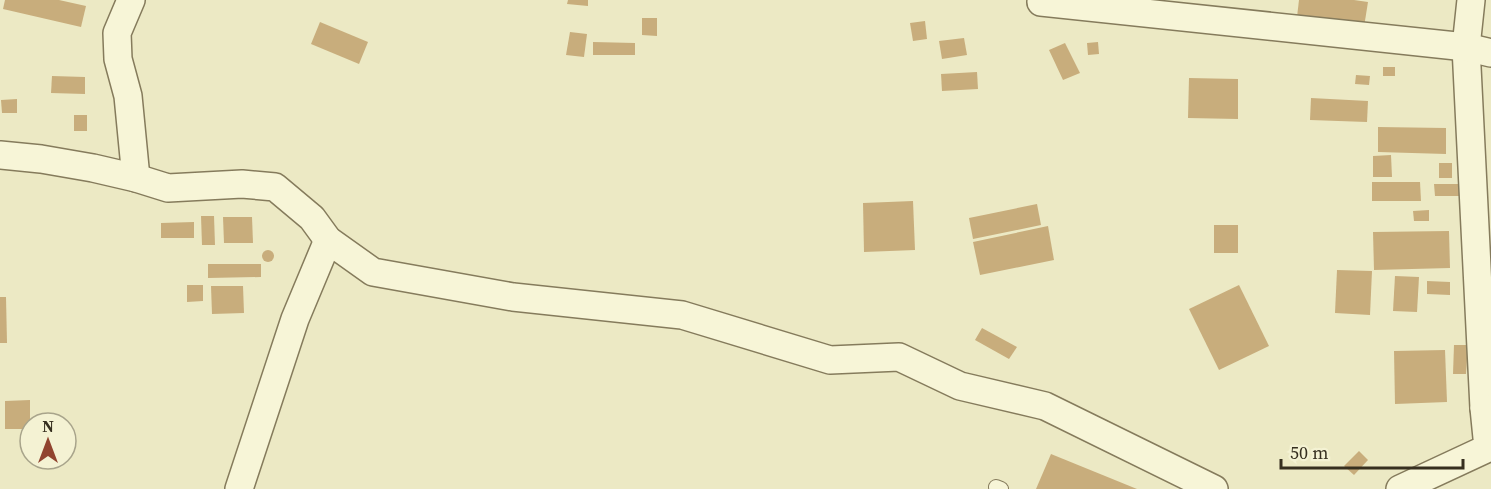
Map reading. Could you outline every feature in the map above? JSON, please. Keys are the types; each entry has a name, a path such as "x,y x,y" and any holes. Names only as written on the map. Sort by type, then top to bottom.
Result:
{"street":[{"path":"131,0 117,33 118,59 128,96 136,178"},
{"path":"1400,489 1488,448 1478,50 1471,0"},
{"path":"1041,2 1478,50"},
{"path":"0,155 41,159 136,178 168,188 242,184 275,187 312,218 328,240 373,272 513,297 682,315 830,360 899,357 960,386 1045,406 1214,489"},
{"path":"239,489 295,319 328,240"}],"building":[{"path":"5,0 59,0 86,6 81,27 3,9"},
{"path":"568,0 588,0 588,6 567,4"},
{"path":"1299,0 1368,2 1364,27 1297,17"},
{"path":"642,18 657,18 657,36 642,35"},
{"path":"925,21 927,39 913,41 910,23"},
{"path":"320,22 368,42 359,64 311,44"},
{"path":"570,32 587,34 584,57 566,55"},
{"path":"964,38 967,55 942,59 939,41"},
{"path":"593,42 635,43 635,55 593,55"},
{"path":"1098,42 1099,54 1088,55 1087,43"},
{"path":"1065,43 1080,73 1063,80 1049,50"},
{"path":"1383,67 1395,67 1395,76 1383,76"},
{"path":"977,72 978,89 942,91 941,74"},
{"path":"1356,75 1370,76 1369,85 1355,84"},
{"path":"52,76 85,77 85,94 51,93"},
{"path":"1189,78 1238,79 1238,119 1188,118"},
{"path":"1311,98 1368,101 1367,122 1310,120"},
{"path":"17,99 17,113 2,113 1,100"},
{"path":"74,115 87,115 87,131 74,131"},
{"path":"1378,127 1446,128 1446,154 1378,152"},
{"path":"1391,155 1392,177 1373,177 1373,156"},
{"path":"1439,163 1452,163 1452,178 1439,178"},
{"path":"1372,182 1420,182 1421,201 1372,201"},
{"path":"1434,184 1460,184 1461,196 1435,196"},
{"path":"913,201 915,250 864,252 863,203"},
{"path":"1037,204 1041,225 973,239 969,218"},
{"path":"1429,210 1429,221 1414,221 1413,211"},
{"path":"201,216 214,216 215,245 202,245"},
{"path":"223,217 252,217 253,243 224,243"},
{"path":"194,222 194,238 161,238 161,223"},
{"path":"1214,225 1238,225 1238,253 1214,253"},
{"path":"1048,226 1054,260 980,275 973,242"},
{"path":"1449,231 1450,268 1374,270 1373,232"},
{"path":"268,250 274,256 268,262 262,256"},
{"path":"208,264 261,264 261,277 208,278"},
{"path":"1337,270 1372,271 1370,315 1335,313"},
{"path":"1395,276 1419,277 1417,312 1393,311"},
{"path":"1427,281 1450,282 1450,295 1427,294"},
{"path":"187,285 203,285 203,301 187,302"},
{"path":"1239,285 1269,346 1219,370 1189,309"},
{"path":"211,286 243,286 244,313 212,314"},
{"path":"0,297 6,297 7,343 0,343"},
{"path":"982,328 1017,347 1009,359 975,340"},
{"path":"1454,345 1468,345 1466,374 1453,374"},
{"path":"1445,350 1447,402 1395,404 1394,351"},
{"path":"30,400 30,411 18,411 18,429 5,429 5,401"},
{"path":"1359,451 1368,460 1354,475 1344,466"},
{"path":"1051,454 1137,489 1036,489"}]}
